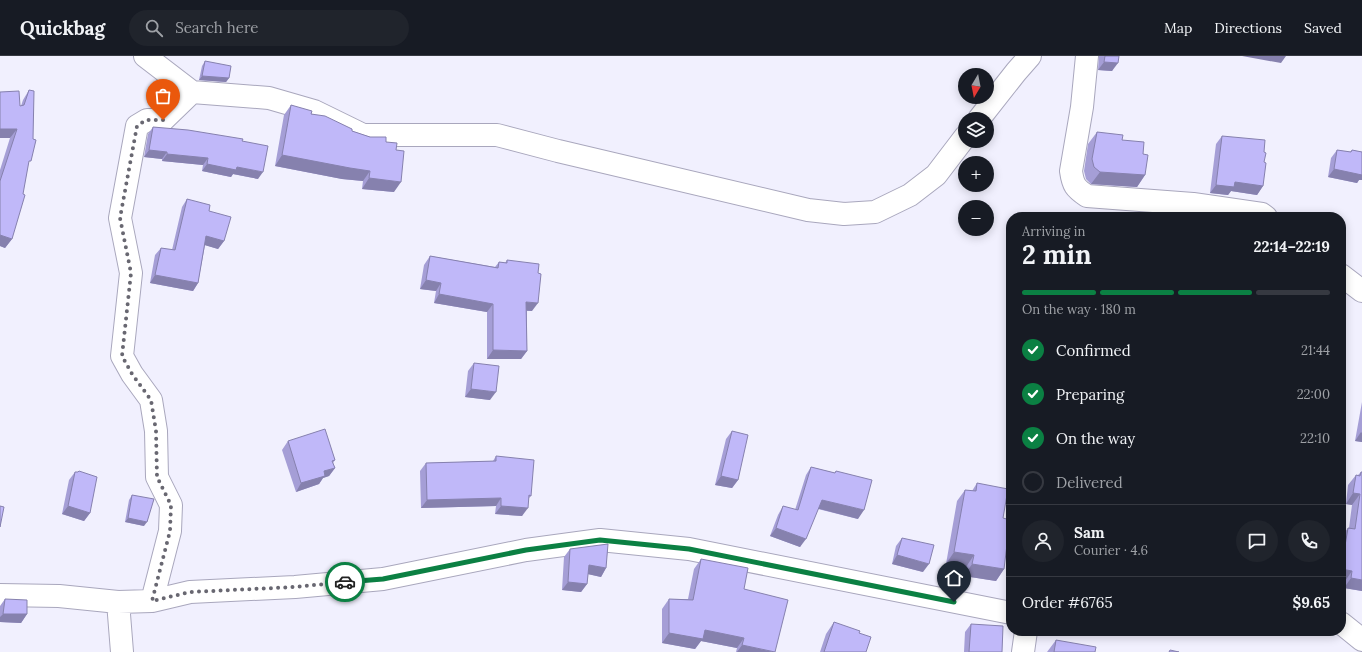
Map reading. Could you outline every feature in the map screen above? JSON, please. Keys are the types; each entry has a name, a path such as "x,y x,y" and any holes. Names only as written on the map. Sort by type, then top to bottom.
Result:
{"street":[{"path":"145,56 192,92 269,98 314,111 363,135 497,135 558,151 808,210 844,214 875,212 910,195 936,175 958,146"},
{"path":"985,112 1030,56"},
{"path":"1087,56 1082,107 1071,171 1072,181 1077,189 1087,196 1193,204 1248,212"},
{"path":"152,601 170,531 171,505 157,477 156,431 151,400 132,374 122,356 131,273 120,218 137,126 146,120 163,120 192,92"},
{"path":"1346,279 1362,291"},
{"path":"0,595 59,596 118,602 152,601 190,592 295,587 383,579 526,550 600,540 689,549 1006,612"},
{"path":"118,602 122,652"},
{"path":"1346,627 1362,640"},
{"path":"1023,652 1025,636"}],"building":[{"path":"1105,56 1119,56 1118,63 1104,62"},
{"path":"205,61 231,66 229,78 202,76"},
{"path":"29,90 34,91 33,139 36,140 31,161 29,161 23,194 25,195 12,239 0,235 0,181 17,129 0,129 0,92 19,91 20,106 24,105"},
{"path":"291,105 312,111 311,114 325,116 352,129 352,131 370,137 386,137 386,142 397,143 396,150 404,151 401,182 369,178 370,171 282,155"},
{"path":"153,127 188,130 243,139 242,141 268,146 263,172 237,167 236,170 207,164 208,158 167,154 167,152 149,150"},
{"path":"1097,132 1123,135 1122,140 1144,142 1143,154 1148,155 1145,175 1100,172 1094,167 1092,159"},
{"path":"1222,136 1265,140 1264,152 1266,153 1264,162 1266,163 1263,186 1235,182 1234,187 1216,185"},
{"path":"1337,150 1362,152 1362,175 1334,169"},
{"path":"187,199 210,205 209,211 231,217 224,241 206,236 198,283 155,275 161,248 175,250"},
{"path":"430,256 498,268 499,262 507,263 507,260 539,264 538,273 541,274 538,303 526,302 527,351 493,350 493,304 439,294 441,283 426,280"},
{"path":"474,363 499,366 496,392 471,389"},
{"path":"325,429 335,460 332,461 335,468 324,471 325,476 301,483 288,441"},
{"path":"732,431 748,435 738,480 721,476"},
{"path":"496,456 534,460 531,496 529,495 528,508 501,506 501,498 427,500 426,463 496,461"},
{"path":"811,467 835,473 836,471 872,480 864,510 822,500 806,539 776,528 783,506 798,510"},
{"path":"79,471 97,477 90,513 68,506 75,472"},
{"path":"1362,472 1362,580 1351,578 1352,571 1346,570 1346,540 1348,528 1355,529 1360,494 1353,493 1356,475 1360,476"},
{"path":"977,483 1006,489 1006,501 1003,518 1006,519 1006,553 1004,569 972,564 974,555 954,552 965,490 976,491"},
{"path":"132,495 154,499 147,522 128,518"},
{"path":"0,506 4,507 0,527"},
{"path":"902,538 934,545 929,564 897,555"},
{"path":"608,544 606,568 589,565 587,584 568,582 570,549"},
{"path":"701,559 748,568 744,589 788,600 775,652 742,645 744,638 705,630 703,639 669,633 669,599 693,600"},
{"path":"5,599 27,600 27,614 3,614"},
{"path":"834,622 860,631 859,633 871,637 866,652 824,652"},
{"path":"971,624 1003,626 1002,652 969,652"},
{"path":"1056,640 1096,647 1095,652 1054,652"}],"way so far":[{"path":"163,120 146,120 137,126 120,218 131,273 122,356 132,374 151,400 156,431 157,477 171,505 170,531 152,601 190,592 295,587 345,582"}],"route":[{"path":"345,582 383,579 526,550 600,540 689,549 954,602"}]}
